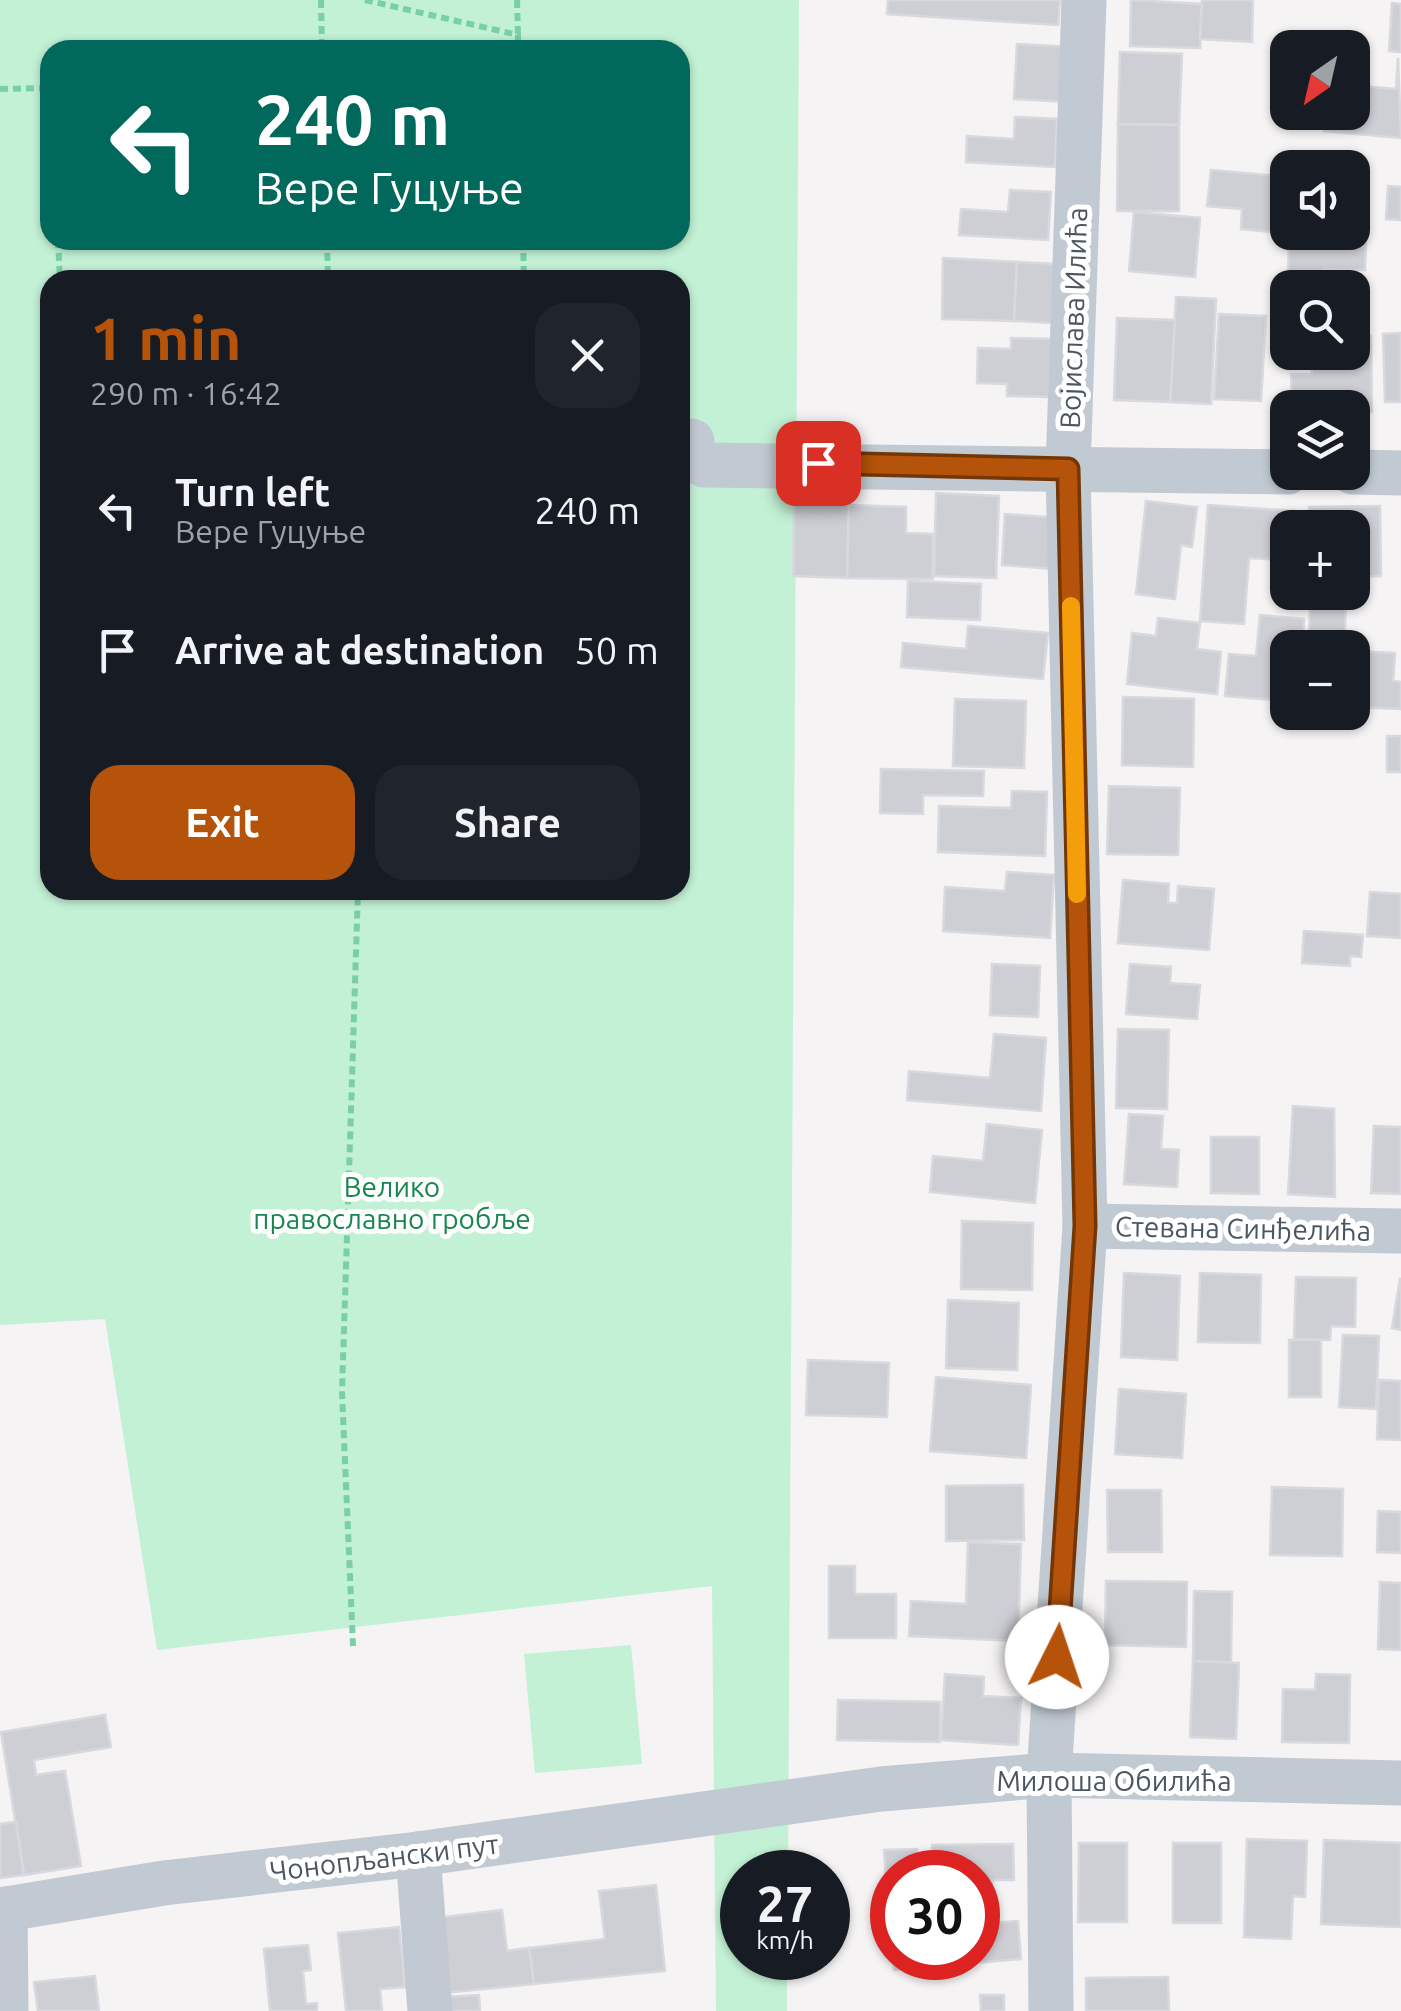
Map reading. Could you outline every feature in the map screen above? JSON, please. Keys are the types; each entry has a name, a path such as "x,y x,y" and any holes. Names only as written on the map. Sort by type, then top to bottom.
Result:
{"street":[{"name":"Војислава Илића","path":"1051,2011 1049,1775 1085,1226 1068,469 1084,0"},
{"path":"692,441 693,455 704,465 782,462 1270,472"},
{"path":"1370,472 1401,473"},
{"name":"Стевана Синђелића","path":"1085,1226 1401,1230"},
{"name":"Милоша Обилића","path":"768,1808 880,1789 1049,1775 1401,1783"},
{"name":"Чонопљански пут","path":"2,1909 164,1883 768,1808"},
{"path":"418,1854 430,2011"},
{"path":"2,1909 6,2011"}],"path":[{"path":"320,0 322,40"},
{"path":"365,0 518,35"},
{"path":"517,0 518,40"},
{"path":"0,90 40,88"},
{"path":"353,1646 342,1392 358,900"}],"green space":[{"name":"Велико православно гробље","path":"0,0 799,0 788,1850 720,1850 720,1980 787,1980 787,2011 716,2011 712,1586 157,1650 105,1319 0,1325"},
{"path":"631,1645 642,1764 535,1773 524,1654"}],"building":[{"path":"888,0 1060,0 1058,25 887,14"},
{"path":"1131,0 1202,4 1200,48 1130,46"},
{"path":"1202,0 1253,0 1252,42 1200,39"},
{"path":"1392,3 1401,4 1401,52 1389,51"},
{"path":"1017,44 1070,47 1067,102 1014,99"},
{"path":"1120,52 1182,54 1179,125 1118,124"},
{"path":"1398,58 1401,138 1324,131 1370,130 1370,87 1396,89"},
{"path":"1015,117 1057,119 1055,167 966,162 967,136 1014,139"},
{"path":"1118,124 1179,125 1179,211 1117,211"},
{"path":"1211,170 1270,175 1270,232 1241,229 1242,209 1207,206"},
{"path":"1388,186 1401,187 1401,220 1386,219"},
{"path":"1010,190 1051,192 1048,240 959,235 961,209 1008,212"},
{"path":"1134,212 1200,218 1195,277 1129,271"},
{"path":"1289,250 1366,250 1365,270 1288,270"},
{"path":"943,258 1017,262 1014,321 942,319"},
{"path":"1017,262 1055,264 1053,323 1014,321"},
{"path":"1176,297 1216,299 1211,404 1170,402"},
{"path":"1219,314 1266,316 1261,401 1214,399"},
{"path":"1117,318 1175,320 1170,402 1114,400"},
{"path":"1401,333 1401,402 1385,402 1383,334"},
{"path":"1371,336 1372,412 1370,390 1291,390 1291,374 1312,374 1312,370 1370,370"},
{"path":"1011,338 1051,339 1049,397 1007,396 1007,384 977,383 978,348 1011,349"},
{"path":"936,493 999,496 996,578 934,576"},
{"path":"1146,501 1197,507 1192,547 1181,545 1175,599 1136,594"},
{"path":"794,503 849,505 847,578 793,576"},
{"path":"849,505 906,507 906,533 933,534 933,579 847,578"},
{"path":"1208,505 1280,510 1270,510 1270,559 1249,558 1244,624 1200,621"},
{"path":"1380,506 1381,576 1370,576 1370,510 1309,507"},
{"path":"1005,514 1058,518 1054,569 1002,565"},
{"path":"908,581 981,584 980,620 907,617"},
{"path":"1310,610 1346,610 1345,630 1309,630"},
{"path":"1260,615 1304,619 1303,630 1270,630 1270,700 1225,696 1229,654 1256,656"},
{"path":"1158,618 1200,623 1197,649 1221,652 1217,694 1127,684 1132,633 1156,636"},
{"path":"968,626 1048,633 1043,679 901,667 903,643 966,649"},
{"path":"1370,652 1395,653 1393,681 1401,682 1401,709 1370,708"},
{"path":"1123,697 1194,699 1193,767 1122,765"},
{"path":"955,699 1026,701 1024,768 953,766"},
{"path":"1387,736 1401,736 1401,772 1387,772"},
{"path":"881,769 984,771 983,796 923,795 923,814 880,813"},
{"path":"1109,786 1180,788 1178,855 1107,854"},
{"path":"1012,791 1047,792 1045,856 938,852 939,806 1011,808"},
{"path":"1007,872 1054,875 1050,938 943,931 945,887 1005,891"},
{"path":"1123,880 1169,884 1168,903 1177,903 1178,886 1214,889 1209,950 1118,943"},
{"path":"1370,892 1401,894 1401,938 1367,936"},
{"path":"1304,931 1363,935 1361,957 1350,956 1350,966 1302,963"},
{"path":"992,964 1040,966 1038,1017 990,1015"},
{"path":"1130,964 1171,967 1170,983 1200,985 1197,1019 1126,1014"},
{"path":"1118,1029 1169,1030 1167,1109 1116,1108"},
{"path":"994,1034 1046,1038 1041,1111 907,1100 909,1071 990,1078"},
{"path":"1293,1106 1334,1109 1335,1197 1288,1194"},
{"path":"1129,1114 1163,1116 1161,1149 1179,1150 1177,1187 1124,1184"},
{"path":"987,1124 1042,1130 1035,1203 930,1192 933,1156 983,1161"},
{"path":"1374,1126 1401,1127 1401,1194 1371,1193"},
{"path":"1211,1137 1259,1137 1259,1194 1211,1193"},
{"path":"962,1221 1033,1223 1032,1290 961,1289"},
{"path":"1124,1273 1180,1276 1177,1360 1121,1357"},
{"path":"1200,1273 1261,1275 1260,1343 1198,1342"},
{"path":"1296,1277 1356,1278 1355,1327 1331,1326 1330,1340 1294,1339"},
{"path":"1401,1279 1401,1330 1392,1328"},
{"path":"948,1300 1019,1303 1017,1370 946,1368"},
{"path":"1343,1335 1379,1336 1376,1409 1339,1407"},
{"path":"1289,1340 1321,1340 1321,1397 1289,1397"},
{"path":"808,1360 889,1363 887,1417 806,1415"},
{"path":"936,1377 1031,1385 1026,1458 930,1451"},
{"path":"1379,1380 1401,1381 1401,1440 1377,1439"},
{"path":"1119,1389 1186,1394 1182,1458 1115,1454"},
{"path":"1023,1485 1024,1540 946,1541 946,1486"},
{"path":"1272,1487 1343,1489 1342,1556 1270,1555"},
{"path":"1107,1490 1161,1490 1162,1552 1108,1552"},
{"path":"1378,1511 1401,1512 1401,1553 1377,1552"},
{"path":"968,1542 1021,1544 1018,1641 909,1636 911,1601 966,1604"},
{"path":"829,1566 855,1566 855,1594 896,1594 896,1638 829,1638"},
{"path":"1106,1581 1187,1582 1186,1647 1105,1645"},
{"path":"1380,1582 1401,1583 1401,1650 1378,1649"},
{"path":"1194,1591 1232,1592 1231,1663 1193,1661"},
{"path":"1193,1661 1239,1663 1236,1739 1190,1737"},
{"path":"945,1674 984,1677 983,1696 1021,1698 1018,1745 941,1740"},
{"path":"1316,1674 1350,1675 1349,1743 1282,1742 1283,1689 1315,1690"},
{"path":"838,1700 940,1702 940,1742 837,1740"},
{"path":"105,1715 111,1747 34,1760 36,1775 65,1771 81,1866 24,1875 1,1732"},
{"path":"16,1822 24,1875 0,1878 0,1824"},
{"path":"1247,1839 1307,1841 1305,1897 1293,1896 1291,1939 1244,1937"},
{"path":"1324,1840 1401,1843 1401,1927 1321,1924"},
{"path":"1079,1843 1127,1843 1127,1922 1078,1922"},
{"path":"1173,1843 1221,1843 1221,1923 1173,1923"},
{"path":"1013,1844 1014,1880 1000,1880 1000,1850 932,1850 932,1845"},
{"path":"656,1885 665,1971 534,1984 529,1948 605,1939 599,1891"},
{"path":"502,1910 507,1951 529,1948 534,1984 444,1993 436,1918"},
{"path":"1018,1921 1021,1959 1000,1961 1000,1922"},
{"path":"399,1927 405,1987 380,1989 382,2011 346,2011 338,1933"},
{"path":"308,1945 311,1970 303,1971 306,2004 317,2003 317,2011 270,2011 264,1949"},
{"path":"95,1976 99,2011 38,2011 34,1982"},
{"path":"1168,1977 1169,2011 1086,2011 1086,1978"},
{"path":"479,1995 480,2011 449,2011 448,1997"},
{"path":"980,1995 1004,1995 1004,2011 981,2011"}],"slow traffic":[{"path":"1071,606 1077,894"}],"route":[{"path":"818,463 1068,469 1085,1226 1057,1657"}]}
